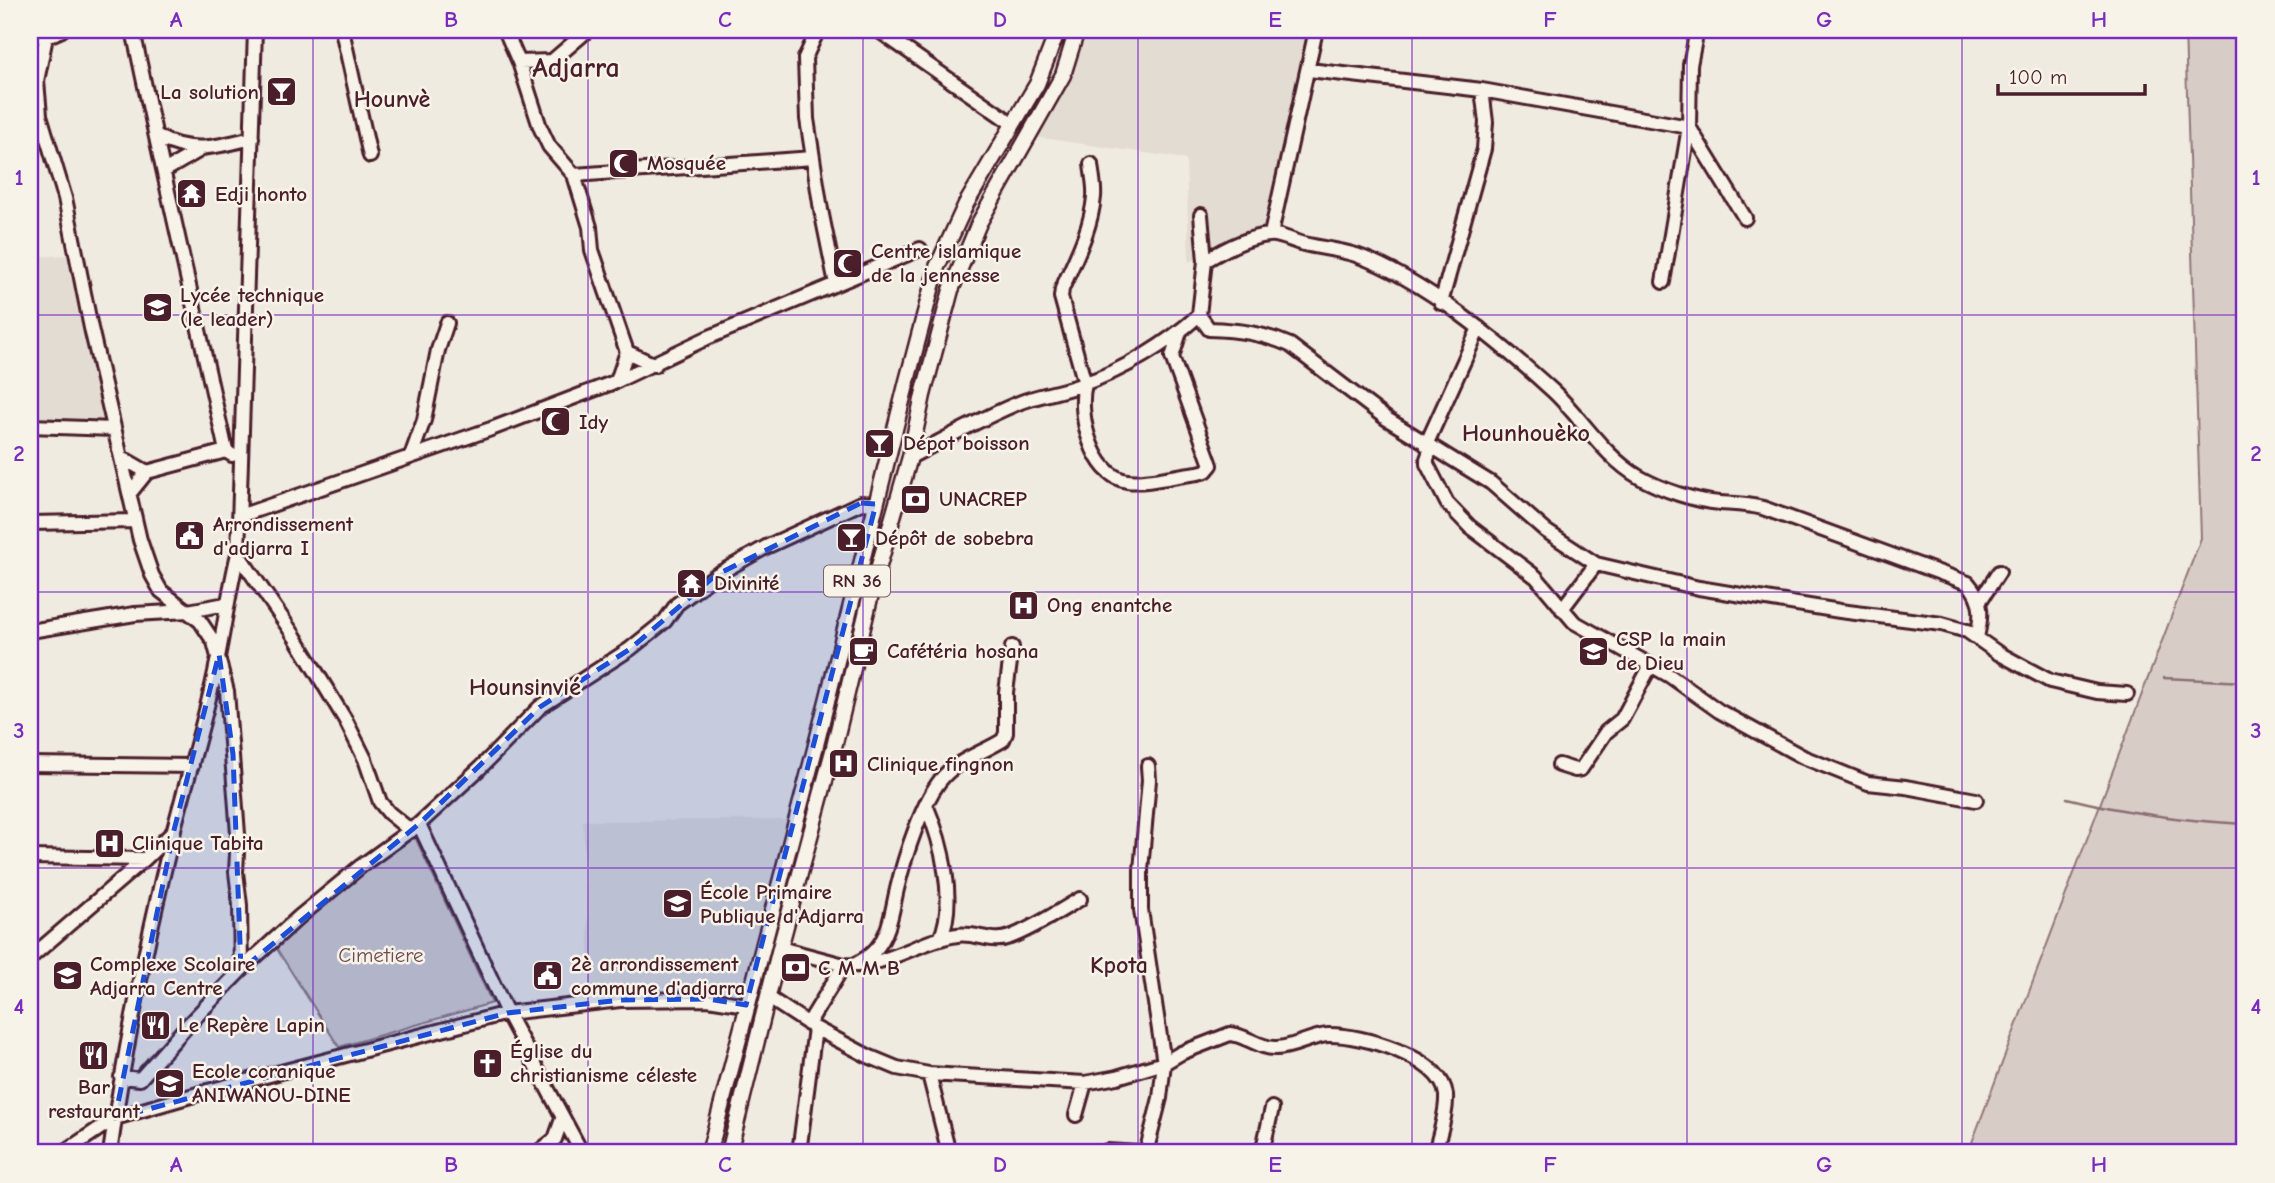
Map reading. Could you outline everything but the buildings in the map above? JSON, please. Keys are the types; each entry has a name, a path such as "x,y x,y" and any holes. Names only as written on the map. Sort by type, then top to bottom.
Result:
{"main road":[{"name":"RN 36","path":"709,1153 812,762 937,267 962,212 1037,84 1058,30"},
{"name":"RN 36","path":"729,1153 951,290 979,223 1063,75 1077,30"}],"street":[{"path":"30,35 46,37 62,30"},
{"path":"133,30 145,95 226,451 241,461"},
{"path":"110,1153 121,1077 174,830 219,654 226,604 238,554 255,30"},
{"path":"342,30 370,156"},
{"path":"505,30 549,146 574,175 590,227 592,250 627,352 617,381"},
{"path":"519,62 552,61 588,30"},
{"path":"818,30 804,58 807,119 836,284"},
{"path":"878,30 1013,124"},
{"path":"1270,234 1316,30"},
{"path":"1663,282 1689,127 1690,65 1697,30"},
{"path":"46,37 37,81 40,115 65,198 135,521 145,557 161,592 188,611 207,631 219,654 227,691 238,834 236,872 240,905 241,970"},
{"path":"1309,70 1482,90 1689,127 1745,218"},
{"path":"1441,303 1484,149 1486,122 1482,90"},
{"path":"30,100 40,115"},
{"path":"156,136 167,142 201,150"},
{"path":"164,171 201,150 253,138"},
{"path":"574,175 813,158"},
{"path":"1091,164 1093,204 1082,248 1062,289 1061,297 1085,384 1081,397 1087,436 1101,462 1117,480 1137,482 1206,471 1211,465 1172,356 1180,332"},
{"path":"910,457 1001,411 1045,394 1085,384 1119,368 1180,332 1199,315 1205,261 1201,215"},
{"path":"1205,261 1239,244 1270,234 1369,260 1407,279 1479,328 1553,391 1614,457 1639,477 1709,501 1754,505 1968,583 1980,601 1982,611 1977,637"},
{"path":"240,516 491,429 617,381 655,365 688,346 920,249"},
{"path":"1199,315 1209,329 1252,332 1290,345 1321,371 1429,446 1491,483 1546,531 1596,564 1699,588 1942,624 1967,631 1998,653 2050,681 2097,692 2127,694"},
{"path":"411,456 427,410 432,375 447,323"},
{"path":"1479,328 1429,446 1427,459 1447,503 1470,527 1535,577 1574,622 1651,665 1726,715 1803,757 1868,783 1976,800"},
{"path":"627,352 655,365"},
{"path":"30,426 114,429"},
{"path":"130,493 147,472 226,451"},
{"path":"121,457 147,472"},
{"path":"121,1077 140,1079 241,970 340,883 415,827 480,768 540,707 638,643 665,621 677,604 716,575 766,547 861,503 876,505"},
{"path":"30,523 135,521"},
{"path":"238,554 295,637 346,722 365,759 380,802 388,813 415,827 507,1013 582,1153"},
{"path":"1562,609 1596,564"},
{"path":"1980,601 1999,572"},
{"path":"135,614 151,606 161,592"},
{"path":"30,631 135,614 188,611 226,604"},
{"path":"799,1153 812,1026 849,965 869,956 883,938 908,851 932,792 955,766 1003,740 1006,733 1006,692 1012,647"},
{"path":"1559,765 1581,769 1606,732 1622,719 1651,665"},
{"path":"30,764 192,766"},
{"path":"1146,1153 1160,1098 1164,1063 1144,945 1141,910 1148,766"},
{"path":"926,805 941,846 944,870 948,919 940,939"},
{"path":"30,958 36,949 145,859 174,830"},
{"path":"30,857 145,859"},
{"path":"780,948 849,965 885,959 940,939 965,934 994,940 1009,938 1080,899"},
{"path":"769,998 812,1026 897,1068 929,1074 1084,1083 1117,1077 1164,1063 1181,1053 1230,1034 1238,1034 1276,1048 1327,1035 1375,1042 1391,1048 1438,1076 1446,1093 1436,1153"},
{"path":"63,1153 115,1118 507,1013 620,1000 708,999 746,1005"},
{"path":"929,1074 949,1153"},
{"path":"1076,1115 1084,1083"},
{"path":"1262,1153 1272,1108"},
{"path":"537,1153 555,1139 562,1119"},
{"path":"1107,1151 1139,1153"}],"highlighted area":[{"path":"861,503 876,504 746,1005 708,999 620,1000 507,1013 115,1118 174,830 219,654 233,754 241,970 419,824 540,707 630,649 716,575"}],"shaded area":[{"path":"1086,30 1308,30 1270,229 1189,262 1186,159 1035,137 1083,46"},
{"path":"69,255 104,420 30,419 30,257"},
{"name":"École Primaire Publique d'Adjarra","path":"787,820 746,987 591,988 583,821"}],"green space":[{"path":"2185,30 2245,30 2245,1153 1968,1153 2201,538"},
{"name":"Cimetiere","path":"415,837 492,1003 339,1047 275,946 352,878"}],"waterway":[{"path":"2164,678 2245,682"},
{"path":"2067,798 2155,816 2245,824"}],"place":[{"name":"La solution","path":"282,92"},
{"name":"Mosquée","path":"624,163"},
{"name":"Edji honto","path":"192,194"},
{"name":"Centre islamique de la jennesse","path":"848,263"},
{"name":"Lycée technique (le leader)","path":"157,307"},
{"name":"Idy","path":"556,422"},
{"name":"Dépot boisson","path":"880,443"},
{"name":"UNACREP","path":"916,499"},
{"name":"Arrondissement d'adjarra I","path":"190,536"},
{"name":"Dépôt de sobebra","path":"852,538"},
{"name":"Divinité","path":"691,583"},
{"name":"Ong enantche","path":"1024,605"},
{"name":"Cafétéria hosana","path":"864,651"},
{"name":"CSP la main de Dieu","path":"1593,651"},
{"name":"Clinique fingnon","path":"844,764"},
{"name":"Clinique Tabita","path":"109,843"},
{"name":"École Primaire Publique d'Adjarra","path":"677,904"},
{"name":"C M M B","path":"795,968"},
{"name":"Complexe Scolaire Adjarra Centre","path":"67,976"},
{"name":"2è arrondissement commune d'adjarra","path":"548,976"},
{"name":"Le Repère Lapin","path":"155,1025"},
{"name":"Bar restaurant","path":"94,1055"},
{"name":"Église du christianisme céleste","path":"487,1063"},
{"name":"Ecole coranique ANIWANOU-DINE","path":"169,1083"}],"district":[{"name":"Adjarra","path":"576,68"},
{"name":"Hounvè","path":"392,99"},
{"name":"Hounhouèko","path":"1526,433"},
{"name":"Hounsinvié","path":"525,687"},
{"name":"Kpota","path":"1119,965"}]}
